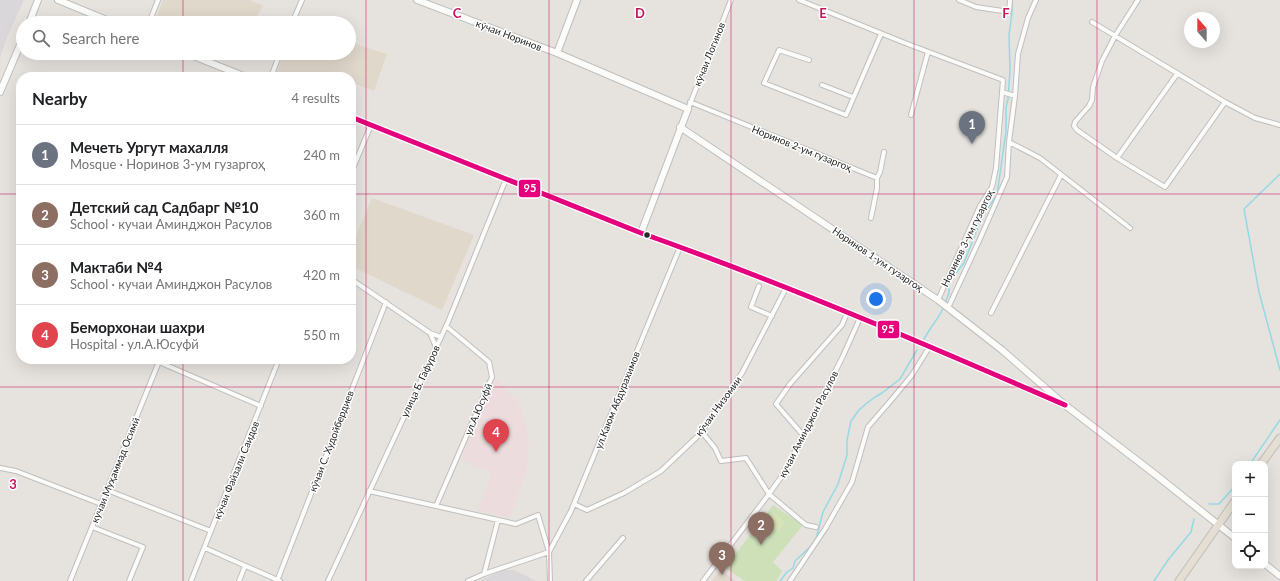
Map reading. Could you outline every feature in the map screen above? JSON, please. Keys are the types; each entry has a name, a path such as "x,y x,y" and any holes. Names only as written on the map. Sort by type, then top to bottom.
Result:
{"main road":[{"path":"1263,461 1280,438"},
{"path":"1179,581 1232,505"}],"street":[{"path":"32,16 38,0"},
{"path":"58,0 97,16"},
{"path":"152,16 158,0"},
{"path":"295,16 302,0"},
{"name":"кӯчаи Норинов","path":"417,0 557,53 688,109"},
{"path":"557,53 577,0"},
{"name":"кӯчаи Логинов","path":"688,109 731,0"},
{"path":"799,0 880,34 928,52 911,115"},
{"path":"959,0 976,7 1009,12 1010,0"},
{"path":"943,304 1007,177 1018,54 1028,18 1036,0"},
{"path":"1138,0 1115,36 1102,61 1093,87 1092,100 1089,106 1075,122 1074,126 1077,130 1117,158 1165,188 1225,102"},
{"path":"1092,22 1225,102 1255,118 1280,125"},
{"path":"808,60 779,50 764,83 846,115 880,34"},
{"name":"Норинов 3-ум гузаргоҳ","path":"928,52 1003,80 996,168 992,187 980,206 943,304"},
{"path":"0,92 16,54"},
{"path":"204,60 234,72"},
{"path":"273,72 277,60"},
{"path":"1117,158 1177,74"},
{"path":"822,85 853,97"},
{"path":"1002,92 1015,96"},
{"name":"Норинов 2-ум гузаргоҳ","path":"690,102 877,178"},
{"path":"641,233 688,109"},
{"path":"356,119 641,233 786,288 930,346 1065,405 1232,536"},
{"path":"356,162 371,125"},
{"name":"Норинов 1-ум гузаргоҳ","path":"680,127 943,304 1002,350 1065,405"},
{"path":"1009,142 1040,158 1130,228"},
{"path":"871,218 878,188 877,178 880,172 884,152"},
{"path":"991,313 1061,174"},
{"name":"улица Б. Гафуров","path":"328,581 446,326 506,179"},
{"name":"ул.Каюм Абдурахимов","path":"549,552 574,504 680,247"},
{"path":"356,282 430,333 441,337"},
{"path":"759,286 751,308 772,316"},
{"name":"кӯчаи Низомии","path":"574,504 587,510 624,492 661,471 699,435 742,373 786,288"},
{"name":"кӯчаи С. Худойбердиев","path":"205,548 278,581 386,302"},
{"path":"803,435 776,404 790,384 842,325 847,313"},
{"name":"кучаи Аминджон Расулов","path":"703,581 784,473 846,350 860,318"},
{"name":"ул.А.Юсуфй","path":"436,506 492,377 489,362 446,326"},
{"path":"430,333 436,347"},
{"path":"790,581 825,529 852,482 868,427 912,375 930,346"},
{"name":"кучаи Муҳаммад Осимй","path":"70,581 158,364"},
{"path":"166,364 261,406"},
{"name":"кӯчаи Файзали Саидов","path":"191,581 277,364"},
{"path":"701,431 715,448 721,461 746,458 769,494 806,525 816,527"},
{"path":"0,468 16,471 101,504"},
{"path":"107,490 211,532"},
{"path":"369,491 516,524 538,515 549,552 550,581"},
{"path":"484,574 498,520"},
{"path":"92,527 143,547 129,581"},
{"path":"586,581 623,538"},
{"path":"468,581 549,552"},
{"path":"239,581 245,566"},
{"path":"1268,566 1280,576"}],"shaded area":[{"path":"0,0 24,0 7,37 0,58"},
{"path":"163,0 249,0 263,5 258,16 157,16"},
{"path":"356,44 387,54 374,91 356,84 356,72 277,72 281,60 356,60"},
{"path":"372,198 474,235 442,310 356,268 356,236"},
{"path":"495,379 519,404 529,443 526,471 510,517 477,511 492,473 461,460"},
{"path":"504,570 514,570 536,581 479,581"},
{"path":"720,570 736,581 712,581"}],"green space":[{"path":"773,505 803,525 773,562 782,571 776,581 745,581 725,568"},
{"path":"773,512 785,522 778,531 765,522"}],"waterway":[{"path":"945,303 949,293 949,284 951,279 964,263 982,216 997,195 1006,131 1006,107 1010,70 1009,35 1012,0"},
{"path":"1280,174 1244,209 1259,292 1280,370"},
{"path":"923,341 944,307"},
{"path":"780,581 787,572 793,568 795,561 816,539 823,512 838,484 847,455 847,440 851,421 859,410 867,403 900,379 917,350"},
{"path":"1252,461 1280,420"},
{"path":"1209,504 1219,504 1232,489"},
{"path":"1154,581 1168,560 1191,532 1194,519"}],"transit line":[{"name":"95","path":"356,119 641,233 802,294 907,337 1065,405"}],"place":[{"name":"Мечеть Ургут махалля","path":"972,144"},
{"name":"Беморхонаи шахри","path":"496,452"},
{"name":"Детский сад Садбарг №10","path":"761,545"},
{"name":"Мактаби №4","path":"722,575"}]}
